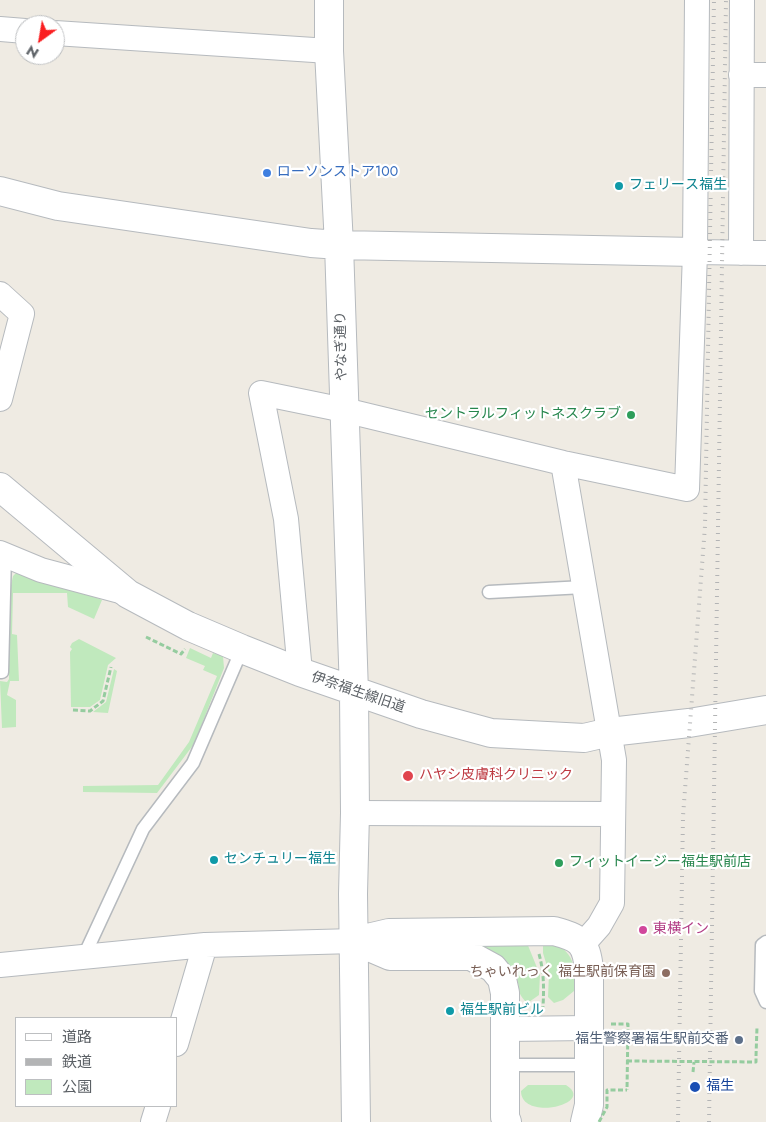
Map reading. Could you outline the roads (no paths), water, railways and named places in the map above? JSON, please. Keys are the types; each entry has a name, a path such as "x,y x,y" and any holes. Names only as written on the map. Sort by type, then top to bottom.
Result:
{"street":[{"name":"やなぎ通り","path":"329,0 340,245 354,692 355,813 353,894 356,1122"},
{"path":"300,672 286,519 260,393 344,410 563,463 686,489 695,252 696,0"},
{"path":"741,253 742,0"},
{"path":"0,29 15,30"},
{"path":"65,34 330,51"},
{"path":"741,75 766,75"},
{"path":"0,191 58,206 311,243 766,253"},
{"path":"0,294 22,314 0,399"},
{"path":"563,463 614,760 612,902 603,919 583,944"},
{"name":"伊奈福生線旧道","path":"0,487 128,594 188,626 242,649 354,692 421,714 490,733 584,738 610,732 689,723 766,710"},
{"path":"2,554 41,570 128,594"},
{"path":"355,813 613,814"},
{"path":"0,965 205,946 355,941 389,933 554,931 570,935 583,944 588,954 599,1026 588,1065 588,1104 584,1122"},
{"path":"355,941 390,956 471,956 493,968 502,979 505,993 505,1117 507,1122"},
{"path":"178,1037 205,946"},
{"path":"506,1029 599,1026"},
{"path":"153,1122 158,1107"}],"lane":[{"path":"0,672 2,672 2,554"},
{"path":"489,592 584,587"},
{"path":"84,956 143,829 193,763 242,649"},
{"path":"766,942 762,945 761,991 766,1002"},
{"path":"505,1065 588,1065"}],"railway":[{"path":"678,1122 683,816 705,526 714,0"},
{"path":"709,1122 726,0"}],"place":[{"name":"ローソンストア100","path":"267,173"},
{"name":"フェリース福生","path":"619,186"},
{"name":"セントラルフィットネスクラブ","path":"631,415"},
{"name":"ハヤシ皮膚科クリニック","path":"408,776"},
{"name":"センチュリー福生","path":"214,860"},
{"name":"フィットイージー福生駅前店","path":"559,863"},
{"name":"東横イン","path":"643,930"},
{"name":"ちゃいれっく 福生駅前保育園","path":"666,973"},
{"name":"福生駅前ビル","path":"450,1011"},
{"name":"福生警察署福生駅前交番","path":"739,1040"},
{"name":"福生","path":"695,1087"}]}
